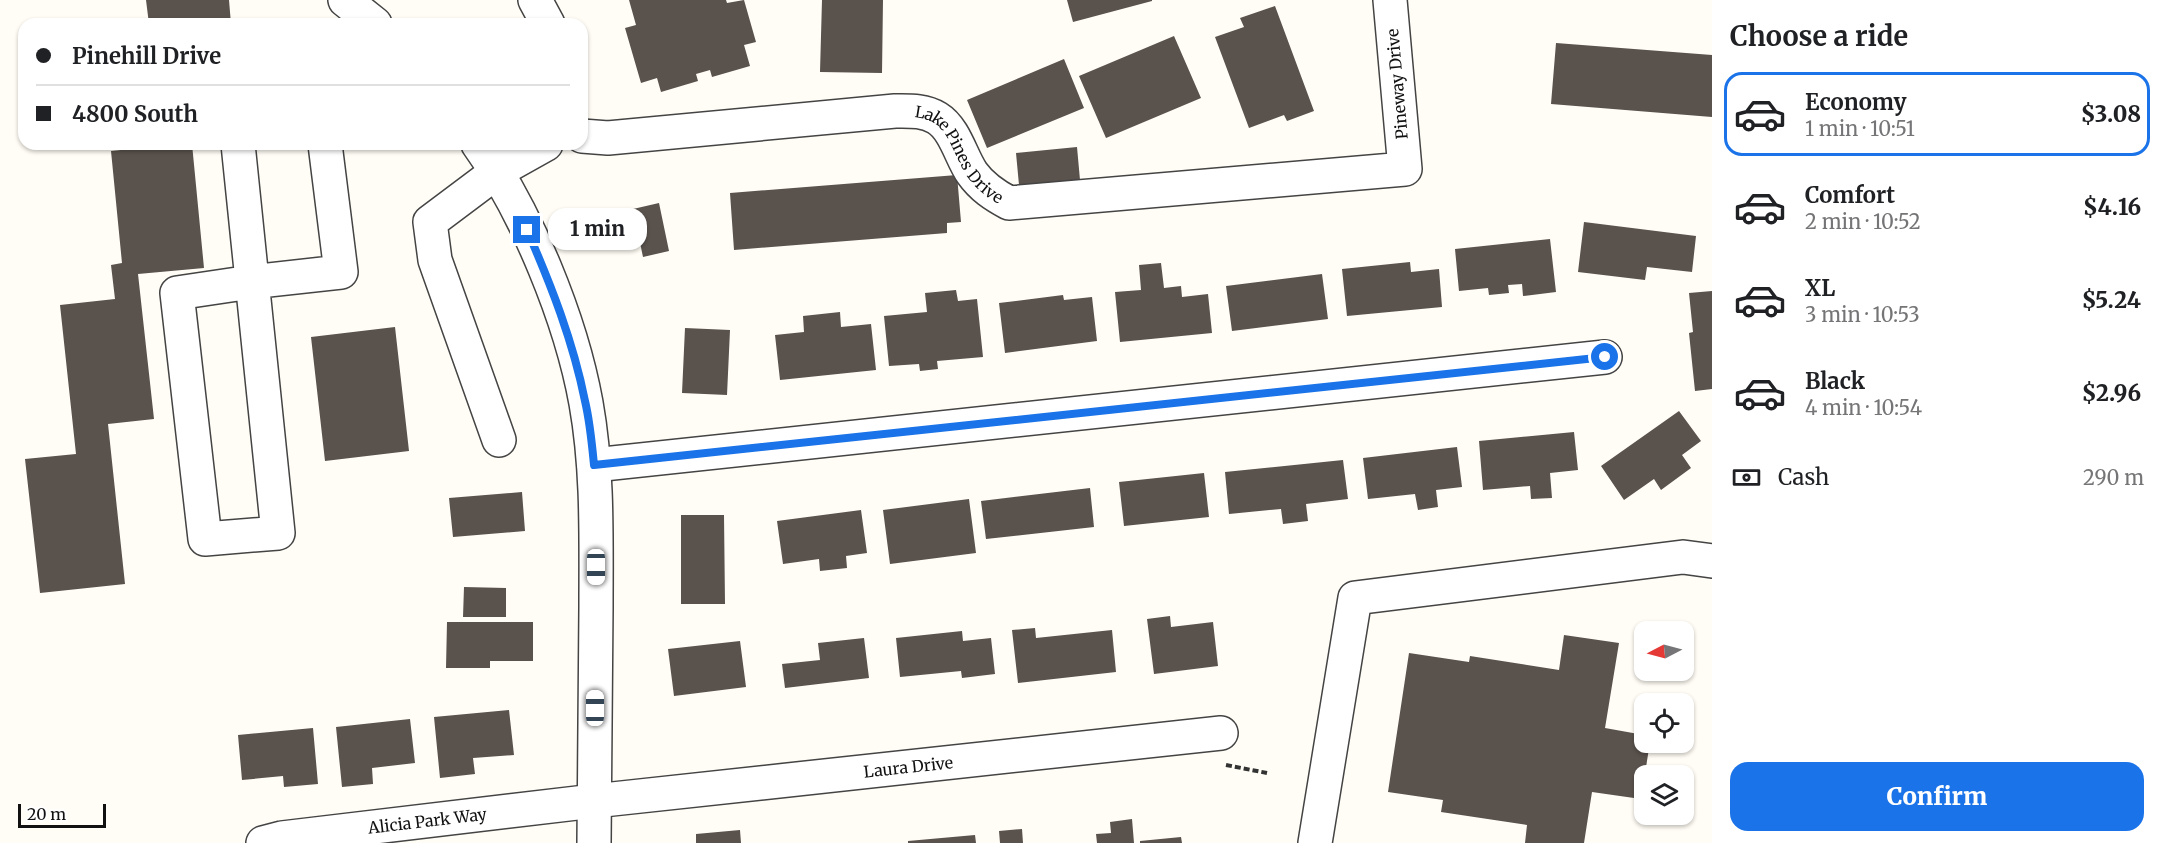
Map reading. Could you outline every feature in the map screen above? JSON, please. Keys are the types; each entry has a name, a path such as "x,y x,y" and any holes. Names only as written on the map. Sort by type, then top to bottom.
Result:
{"street":[{"path":"345,0 368,18"},
{"path":"535,0 545,18"},
{"name":"Pineway Drive","path":"1390,0 1404,169"},
{"name":"Lake Pines Drive","path":"588,136 608,138 895,111 919,111 938,118 952,136 972,173 988,192 1008,203 1404,169"},
{"path":"239,150 251,282 278,533 205,539 177,293 251,282 341,272 326,150"},
{"path":"482,150 498,171 552,288 571,343 586,402 594,465 596,521 594,843"},
{"path":"499,440 435,260 430,222 498,171 535,150"},
{"path":"594,465 1605,357"},
{"path":"1315,843 1354,598 1683,557 1712,561"},
{"name":"Laura Drive","path":"594,801 1222,748"},
{"name":"Alicia Park Way","path":"263,843 282,838 594,801"}],"path":[{"path":"1222,748 1267,773"}],"building":[{"path":"146,0 229,0 230,18 148,18"},
{"path":"629,0 726,0 727,3 744,0 756,42 744,45 750,66 712,77 710,70 696,74 698,81 661,92 657,78 641,83 625,28 636,25"},
{"path":"822,0 883,0 882,73 820,72"},
{"path":"1067,0 1152,0 1152,1 1073,22"},
{"path":"1275,6 1314,111 1287,121 1284,115 1249,128 1215,37 1244,27 1240,18"},
{"path":"1174,36 1201,98 1106,138 1079,76"},
{"path":"1556,43 1712,55 1712,117 1551,104"},
{"path":"1064,59 1084,108 987,148 967,100"},
{"path":"1077,147 1080,180 1019,185 1016,153"},
{"path":"193,150 204,268 138,274 154,419 108,424 125,584 40,593 25,459 76,454 60,305 115,299 111,265 122,263 111,151"},
{"path":"957,175 961,222 947,223 947,233 734,250 730,193"},
{"path":"659,203 669,251 643,257 633,209"},
{"path":"1584,222 1696,236 1692,272 1647,267 1645,280 1578,272"},
{"path":"1550,239 1556,292 1523,296 1522,284 1508,285 1509,293 1489,295 1488,288 1459,291 1455,249"},
{"path":"1410,262 1411,272 1439,269 1442,307 1347,316 1342,269"},
{"path":"1161,263 1164,288 1181,286 1182,297 1208,294 1212,333 1120,342 1115,292 1141,290 1139,265"},
{"path":"1322,274 1328,319 1232,331 1226,286"},
{"path":"956,290 958,301 977,299 983,357 937,361 938,369 920,371 919,364 889,366 884,316 927,312 925,293"},
{"path":"1712,291 1712,389 1695,391 1689,333 1693,332 1689,293"},
{"path":"1063,295 1064,300 1092,297 1097,341 1005,353 999,303"},
{"path":"840,312 841,327 871,324 876,370 780,380 775,335 804,332 803,316"},
{"path":"395,327 409,451 325,461 311,337"},
{"path":"685,328 730,330 727,395 682,393"},
{"path":"1679,411 1701,441 1682,455 1691,468 1661,490 1654,479 1624,500 1601,466"},
{"path":"1574,432 1578,470 1550,473 1552,498 1531,499 1530,486 1483,490 1479,441"},
{"path":"1457,447 1462,487 1436,490 1438,507 1418,510 1415,494 1368,499 1363,458"},
{"path":"1343,460 1348,499 1306,504 1308,521 1283,524 1281,509 1229,514 1225,472"},
{"path":"1204,473 1209,517 1124,526 1119,482"},
{"path":"1090,488 1094,527 986,539 981,501"},
{"path":"522,492 525,531 453,537 449,498"},
{"path":"969,499 976,553 890,564 883,510"},
{"path":"861,510 867,553 846,556 847,568 820,571 819,559 783,564 777,521"},
{"path":"681,515 724,515 725,604 681,604"},
{"path":"464,587 506,588 506,617 463,617"},
{"path":"1170,616 1171,627 1213,622 1218,666 1154,674 1147,619"},
{"path":"447,622 533,622 533,661 490,661 490,668 446,668"},
{"path":"1035,628 1036,638 1112,630 1116,672 1018,683 1012,630"},
{"path":"962,631 963,641 991,638 995,674 962,678 961,671 900,677 896,638"},
{"path":"1564,635 1619,643 1605,728 1634,733 1634,753 1648,753 1646,765 1634,765 1634,798 1592,792 1584,843 1525,843 1527,825 1441,812 1443,800 1388,792 1409,653 1469,662 1470,656 1559,670"},
{"path":"864,638 869,678 785,688 782,664 820,660 818,643"},
{"path":"740,641 746,687 674,696 668,649"},
{"path":"509,710 514,755 473,758 475,774 440,778 434,717"},
{"path":"410,719 415,763 372,768 373,784 342,787 336,727"},
{"path":"313,728 318,784 284,787 283,776 242,780 238,735"},
{"path":"1132,819 1134,843 1097,843 1096,834 1111,833 1110,822"},
{"path":"1022,829 1023,843 1000,843 999,831"},
{"path":"740,830 741,843 696,843 696,834"},
{"path":"975,835 976,843 908,843 908,841"},
{"path":"1181,837 1182,843 1140,843 1140,841"}],"route":[{"path":"527,230 552,288 571,343 586,402 594,465 1605,357"}]}
